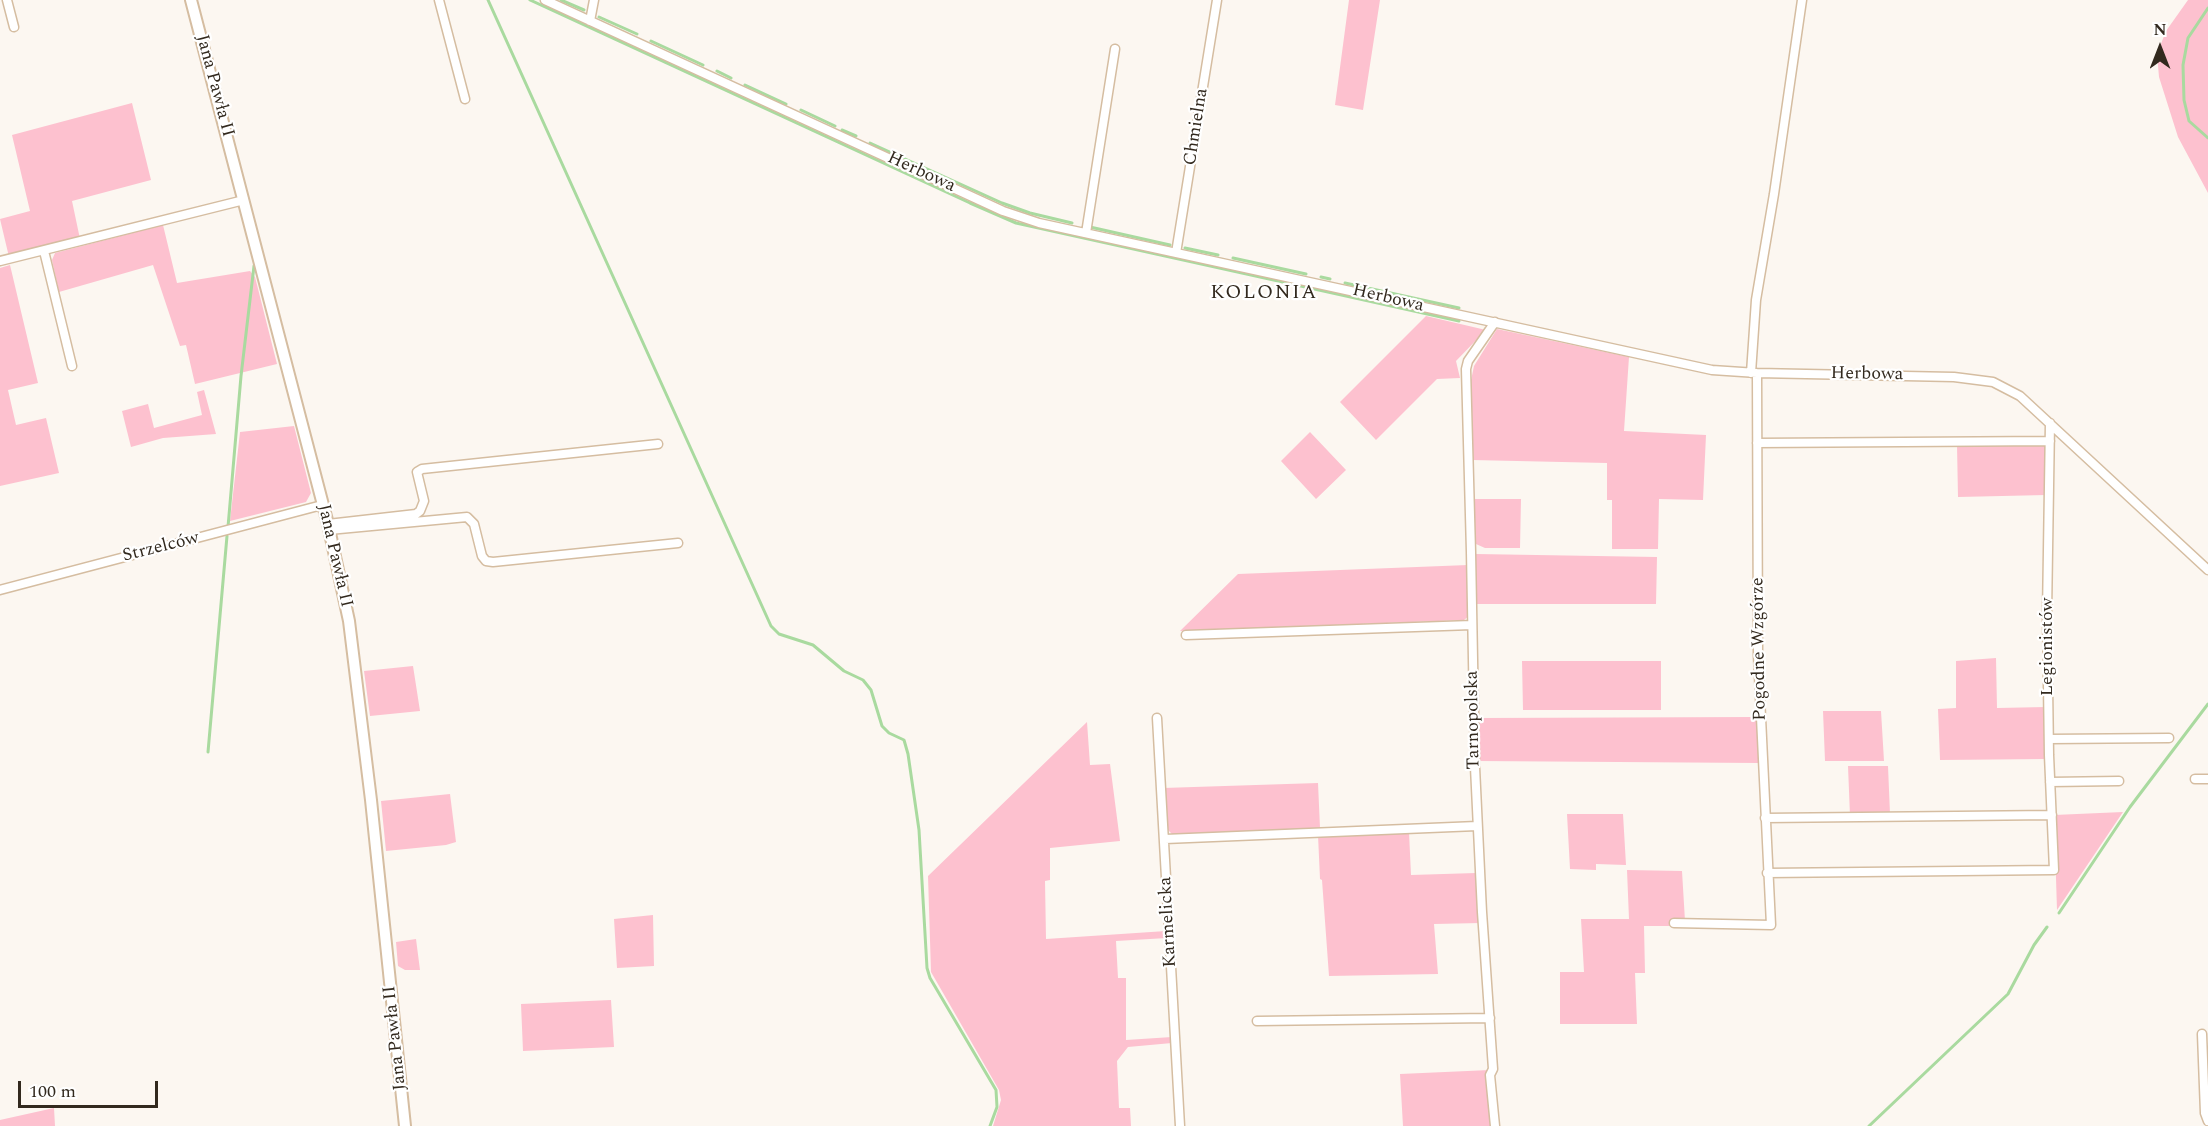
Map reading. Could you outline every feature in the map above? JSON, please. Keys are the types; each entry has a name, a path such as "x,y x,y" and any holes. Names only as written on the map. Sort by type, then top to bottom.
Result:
{"street":[{"path":"0,3 8,0 14,27"},
{"name":"Jana Pawła II","path":"191,0 328,527 353,643 405,1126"},
{"path":"440,0 465,99"},
{"name":"Herbowa","path":"545,0 1027,220 1712,370 1976,379 1993,382 2020,396 2208,570"},
{"path":"590,21 594,0"},
{"name":"Chmielna","path":"1176,253 1217,0"},
{"name":"Pogodne Wzgórze","path":"1674,923 1771,925 1758,656 1757,443 1754,373 1756,300 1802,0"},
{"path":"1086,233 1115,49"},
{"path":"0,261 244,200"},
{"path":"44,251 72,366"},
{"name":"Tarnopolska","path":"1495,322 1468,361 1466,369 1478,826 1490,1018 1492,1068 1490,1075 1495,1126"},
{"name":"Legionistów","path":"1767,873 2054,870 2049,739 2050,423"},
{"path":"1757,443 2050,441"},
{"path":"328,527 416,514 420,511 424,501 417,472 422,469 658,444"},
{"name":"Strzelców","path":"0,590 322,505"},
{"path":"328,527 467,517 474,524 482,556 486,561 493,562 678,543"},
{"path":"1186,635 1472,625"},
{"name":"Karmelicka","path":"1157,718 1180,1126"},
{"path":"2049,739 2169,738"},
{"path":"2195,779 2208,779"},
{"path":"2050,782 2119,781"},
{"path":"1765,818 2052,815"},
{"path":"1165,839 1478,826"},
{"path":"1257,1021 1490,1018"},
{"path":"2202,1034 2205,1113 2208,1121"}],"shaded area":[{"path":"1349,0 1380,0 1363,110 1335,105"},
{"path":"2188,0 2208,0 2208,193 2178,137 2159,77 2157,54 2166,31"},
{"path":"132,103 151,180 72,201 80,239 9,257 0,219 30,211 12,135"},
{"path":"163,225 177,283 250,271 255,277 277,364 195,384 186,345 180,346 153,265 59,292 52,260 55,253"},
{"path":"10,265 38,383 8,390 16,425 46,418 59,473 0,486 0,268"},
{"path":"1426,316 1486,330 1456,361 1460,378 1437,379 1376,440 1340,402"},
{"path":"1497,329 1629,357 1624,431 1706,435 1703,500 1659,499 1658,549 1612,549 1612,500 1607,500 1607,463 1472,460 1470,385 1474,366"},
{"path":"204,390 216,434 163,438 131,447 122,411 148,404 154,428 202,415 197,392"},
{"path":"294,426 311,493 306,502 230,521 240,432"},
{"path":"1310,432 1346,470 1316,499 1281,461"},
{"path":"2047,444 2046,495 1958,497 1957,445"},
{"path":"1472,499 1521,499 1520,548 1485,548 1476,544"},
{"path":"1476,554 1657,557 1656,604 1474,604 1473,557"},
{"path":"1468,565 1469,616 1464,620 1180,631 1238,574"},
{"path":"1996,658 1997,708 2046,707 2046,759 1940,760 1938,709 1956,708 1956,661"},
{"path":"1522,661 1661,661 1661,710 1523,710"},
{"path":"413,666 420,711 370,716 364,671"},
{"path":"1823,711 1881,711 1884,761 1825,761"},
{"path":"1753,717 1758,722 1759,763 1477,761 1476,722 1480,718"},
{"path":"1087,722 1090,765 1110,764 1120,841 1050,848 1050,880 1045,881 1046,939 1166,931 1167,938 1116,941 1118,978 1126,978 1126,1040 1172,1037 1172,1043 1128,1047 1117,1061 1119,1108 1130,1108 1131,1126 993,1126 1001,1100 999,1090 931,972 928,876"},
{"path":"1848,766 1888,766 1890,814 1850,816"},
{"path":"1318,783 1320,828 1173,835 1165,827 1163,788"},
{"path":"450,794 456,842 386,851 381,801"},
{"path":"2123,812 2057,910 2054,815"},
{"path":"1567,814 1623,814 1626,865 1596,864 1596,870 1570,869"},
{"path":"1409,832 1411,875 1476,873 1481,923 1434,924 1438,974 1329,976 1318,835"},
{"path":"1627,870 1682,871 1685,921 1672,920 1671,926 1644,926 1645,973 1635,973 1637,1024 1560,1024 1560,972 1584,972 1581,919 1629,919"},
{"path":"653,915 654,966 617,968 614,919"},
{"path":"416,939 420,970 405,970 398,966 396,942"},
{"path":"611,1000 614,1047 523,1051 521,1004"},
{"path":"1490,1070 1491,1126 1403,1126 1400,1074"},
{"path":"54,1108 55,1126 0,1126 0,1120"}],"waterway":[{"path":"488,0 771,626 779,634 813,645 844,671 863,680 871,690 882,726 889,733 904,740 919,830 927,968 930,978 996,1090 997,1107 990,1126"},
{"path":"530,0 1016,223 1459,321"},
{"path":"561,0 584,10"},
{"path":"2208,8 2188,38 2183,65 2184,100 2189,121 2208,138"},
{"path":"599,17 637,34"},
{"path":"651,41 703,65"},
{"path":"717,71 731,78"},
{"path":"745,85 786,104"},
{"path":"801,110 835,126"},
{"path":"842,130 856,136"},
{"path":"870,143 1002,203 1030,213 1072,223"},
{"path":"1090,227 1170,245"},
{"path":"1185,248 1218,255"},
{"path":"1233,258 1306,274"},
{"path":"228,527 241,376 254,266"},
{"path":"1321,277 1330,279"},
{"path":"1345,283 1459,308"},
{"path":"208,752 227,536"},
{"path":"2059,913 2130,807 2208,704"},
{"path":"1869,1126 2008,994 2034,945 2047,927"}],"district":[{"name":"KOLONIA","path":"1264,294"}]}
